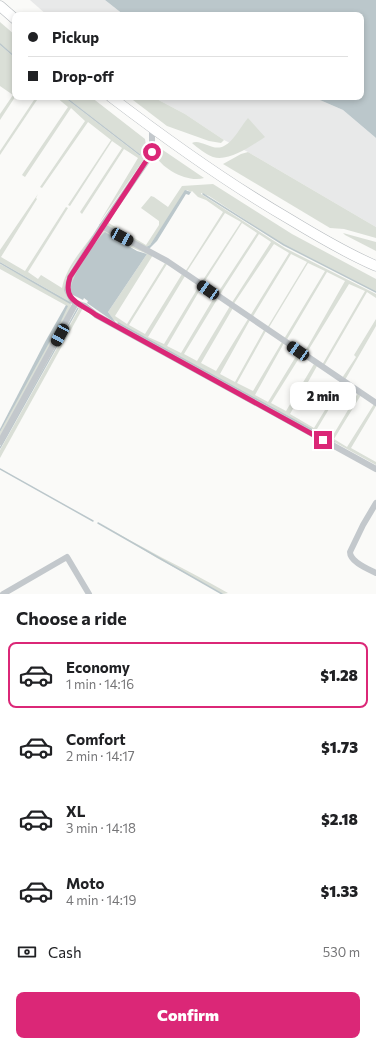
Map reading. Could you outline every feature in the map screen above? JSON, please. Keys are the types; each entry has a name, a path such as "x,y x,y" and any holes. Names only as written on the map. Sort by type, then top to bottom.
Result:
{"highway":[{"path":"0,6 12,16"},
{"path":"115,100 152,129 259,203 325,241 376,266"}],"street":[{"path":"152,129 152,152 149,158 102,226 70,277 67,290 68,295 76,303 85,306 96,315 376,469"},
{"path":"102,226 167,261 376,404"},
{"path":"0,442 76,303"},
{"path":"376,503 363,525 350,555 354,560 376,573"},
{"path":"4,594 67,557 89,594"}],"shaded area":[{"path":"30,0 105,0 120,12 44,12"},
{"path":"105,0 376,0 376,138 343,110 320,100 364,100 364,12 120,12"},
{"path":"0,22 12,32 12,54 0,44"},
{"path":"0,45 12,55 12,94 0,86"},
{"path":"12,96 13,100 0,120 0,114"},
{"path":"34,100 37,100 0,155 0,151"},
{"path":"60,100 68,100 140,156 141,155 70,100 95,100 145,139 147,151 143,161 99,223 138,158 124,149 82,214 80,212 122,148 112,141 70,206 68,205 111,140 88,122 42,188 40,187 85,121 71,108 25,177 22,175 68,107"},
{"path":"133,100 159,100 185,114 224,140 221,143 209,141 167,126"},
{"path":"159,100 320,100 343,110 376,138 376,227 248,152 224,140 185,114"},
{"path":"248,118 265,137 240,152 226,157 213,157 204,153 192,143 199,142 215,147 224,146 234,137"},
{"path":"154,144 204,178 198,179 183,177 169,169 154,153"},
{"path":"248,152 376,227 376,238 344,229 330,228 223,164 241,154"},
{"path":"213,184 292,234 376,279 376,292 284,245 209,196 201,193 285,248 376,294 376,298 367,292 324,366 322,365 365,291 349,284 306,354 304,353 345,281 327,272 286,341 284,339 325,271 308,263 268,329 267,328 307,262 291,254 252,318 250,316 289,253 274,244 233,305 231,304 271,242 259,234 219,296 217,294 257,233 242,223 203,284 201,283 241,222 225,213 186,273 185,272 223,212 206,200 198,197 192,191 187,190 150,245 146,247 106,226 107,222 146,245 159,225 159,221 141,208 151,196 168,207 182,186"},
{"path":"185,190 191,192 189,195 186,194 157,241 149,249 146,247 150,245"},
{"path":"38,194 37,199 1,257 25,271 66,207 68,208 28,272 38,279 41,275 62,288 74,260 93,236 71,269 66,280 72,302 69,311 0,437 0,432 67,306 0,269 0,264 70,302 0,262 0,250"},
{"path":"103,229 153,255 115,316 127,324 165,263 167,264 129,325 145,334 182,274 185,276 148,337 164,344 199,286 201,288 167,346 181,353 215,296 218,298 184,354 197,361 230,306 233,308 201,363 216,371 248,319 250,320 220,374 235,382 264,330 266,331 237,383 253,391 282,342 284,343 255,395 268,402 298,353 301,355 271,403 286,411 314,364 317,366 290,414 314,428 342,382 344,384 317,429 332,437 358,393 361,395 334,439 347,447 374,404 376,406 351,448 376,462 376,465 123,326 113,319 108,312 147,254 131,247 98,239 79,269 69,293 69,283"},
{"path":"105,232 137,251 147,254 108,312 117,324 87,303 88,301 84,298 83,300 69,293 78,269 95,243"},
{"path":"343,233 376,242 376,251 345,235"},
{"path":"66,305 68,306 60,323 0,432 0,429 45,342"},
{"path":"80,307 83,308 0,458 0,450"},
{"path":"376,319 376,326 345,380 342,378 356,357 354,355"},
{"path":"97,521 129,540 228,593 223,594 157,558"}],"waterway":[{"path":"0,44 12,54"},
{"path":"69,100 140,155"},
{"path":"203,194 284,245 376,292"},
{"path":"0,263 70,303"},
{"path":"0,448 78,308"},
{"path":"118,323 334,442"},
{"path":"0,469 93,521"},
{"path":"98,523 222,594"}],"route":[{"path":"152,152 102,226 70,277 67,284 68,295 76,303 85,306 96,315 323,440"}]}
